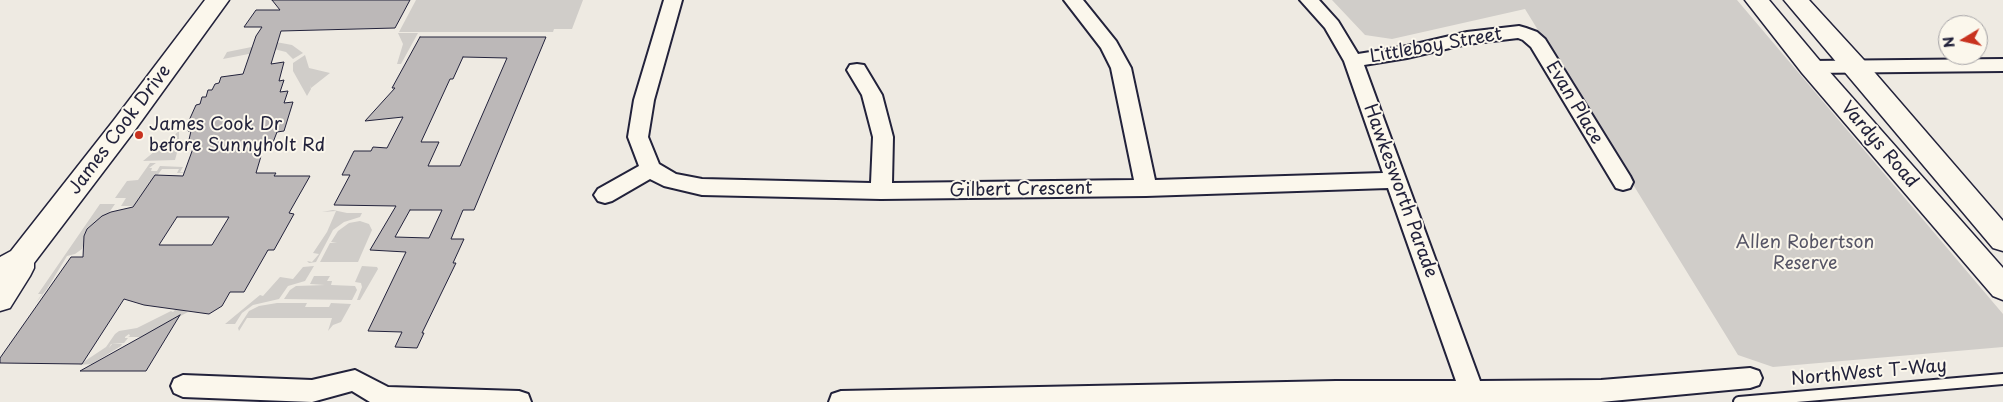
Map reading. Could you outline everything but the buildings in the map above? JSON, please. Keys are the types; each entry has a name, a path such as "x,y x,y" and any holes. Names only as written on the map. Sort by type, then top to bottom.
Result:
{"main road":[{"name":"James Cook Drive","path":"10,267 124,127 217,0"},
{"name":"Vardys Road","path":"1756,0 2003,288"},
{"name":"Vardys Road","path":"1796,0 2003,240"},
{"name":"James Cook Drive","path":"0,299 20,268 10,267"}],"street":[{"path":"604,195 650,168 638,137 644,100 673,0"},
{"path":"1073,0 1109,45 1121,68 1146,188"},
{"name":"Hawkesworth Parade","path":"1309,0 1332,25 1354,61 1472,392"},
{"name":"Littleboy Street","path":"1354,61 1407,52 1467,38 1519,32"},
{"name":"Evan Place","path":"1519,32 1530,36 1538,43 1623,182"},
{"path":"1812,67 2003,64"},
{"path":"856,70 872,95 883,137 881,191"},
{"name":"Gilbert Crescent","path":"650,168 671,180 702,187 881,191 1146,188 1395,180"},
{"path":"841,402 1642,389 1750,378"},
{"path":"183,386 312,391 355,380 384,398 519,402"}],"lane":[{"name":"NorthWest T-Way","path":"1739,402 2003,379"}],"green space":[{"path":"416,0 583,0 572,29 554,29 553,32 399,32"},
{"name":"Allen Robertson Reserve","path":"1332,0 1737,0 2003,314 2003,347 1773,367 1738,355 1525,9 1392,39 1365,35"},
{"path":"398,33 418,33 401,64 397,64 403,44"},
{"path":"276,42 292,45 303,53 293,59 286,52 274,49 223,59 227,52"},
{"path":"305,55 309,68 330,73 311,88 310,85 311,89 307,96 293,71 293,63"},
{"path":"179,131 179,146 173,148 173,150 178,149 175,160 143,161"},
{"path":"150,163 156,163 149,168 152,168 151,171 157,171 160,166 183,167 180,172 193,172 177,173 179,169 162,169 135,206 121,206 126,198 115,198 127,181 138,180"},
{"path":"100,204 115,204 108,214 88,228 82,249 75,254 67,256 47,289 35,304 42,294 38,294"},
{"path":"333,210 347,213 362,213 360,217 344,222 333,230 316,262 309,263 307,261 312,262 319,254 313,253 327,232 336,211 322,212"},
{"path":"360,221 369,224 372,230 358,262 320,262 330,243 337,243 331,242 338,231 349,223"},
{"path":"314,266 305,281 288,286 279,299 253,305 242,313 235,324 225,324 260,295 263,296 280,277 293,279 303,267"},
{"path":"362,266 377,267 378,269 360,300 357,300 362,287 361,283 355,282"},
{"path":"314,276 330,276 327,281 332,281 331,285 355,286 357,290 352,300 284,299 290,290 296,286 325,285 310,284"},
{"path":"277,303 307,303 305,307 329,307 331,303 351,304 341,322 333,325 328,331 332,318 247,318 239,331 238,328 249,311 259,306"},
{"path":"182,309 188,312 141,337 128,337 130,336 129,334 125,337 128,338 124,343 111,344 109,348 112,344 122,344 121,346 92,364 79,365 106,347 119,331 137,328 171,311"}],"place":[{"name":"James Cook Dr before Sunnyholt Rd","path":"139,135"}]}
